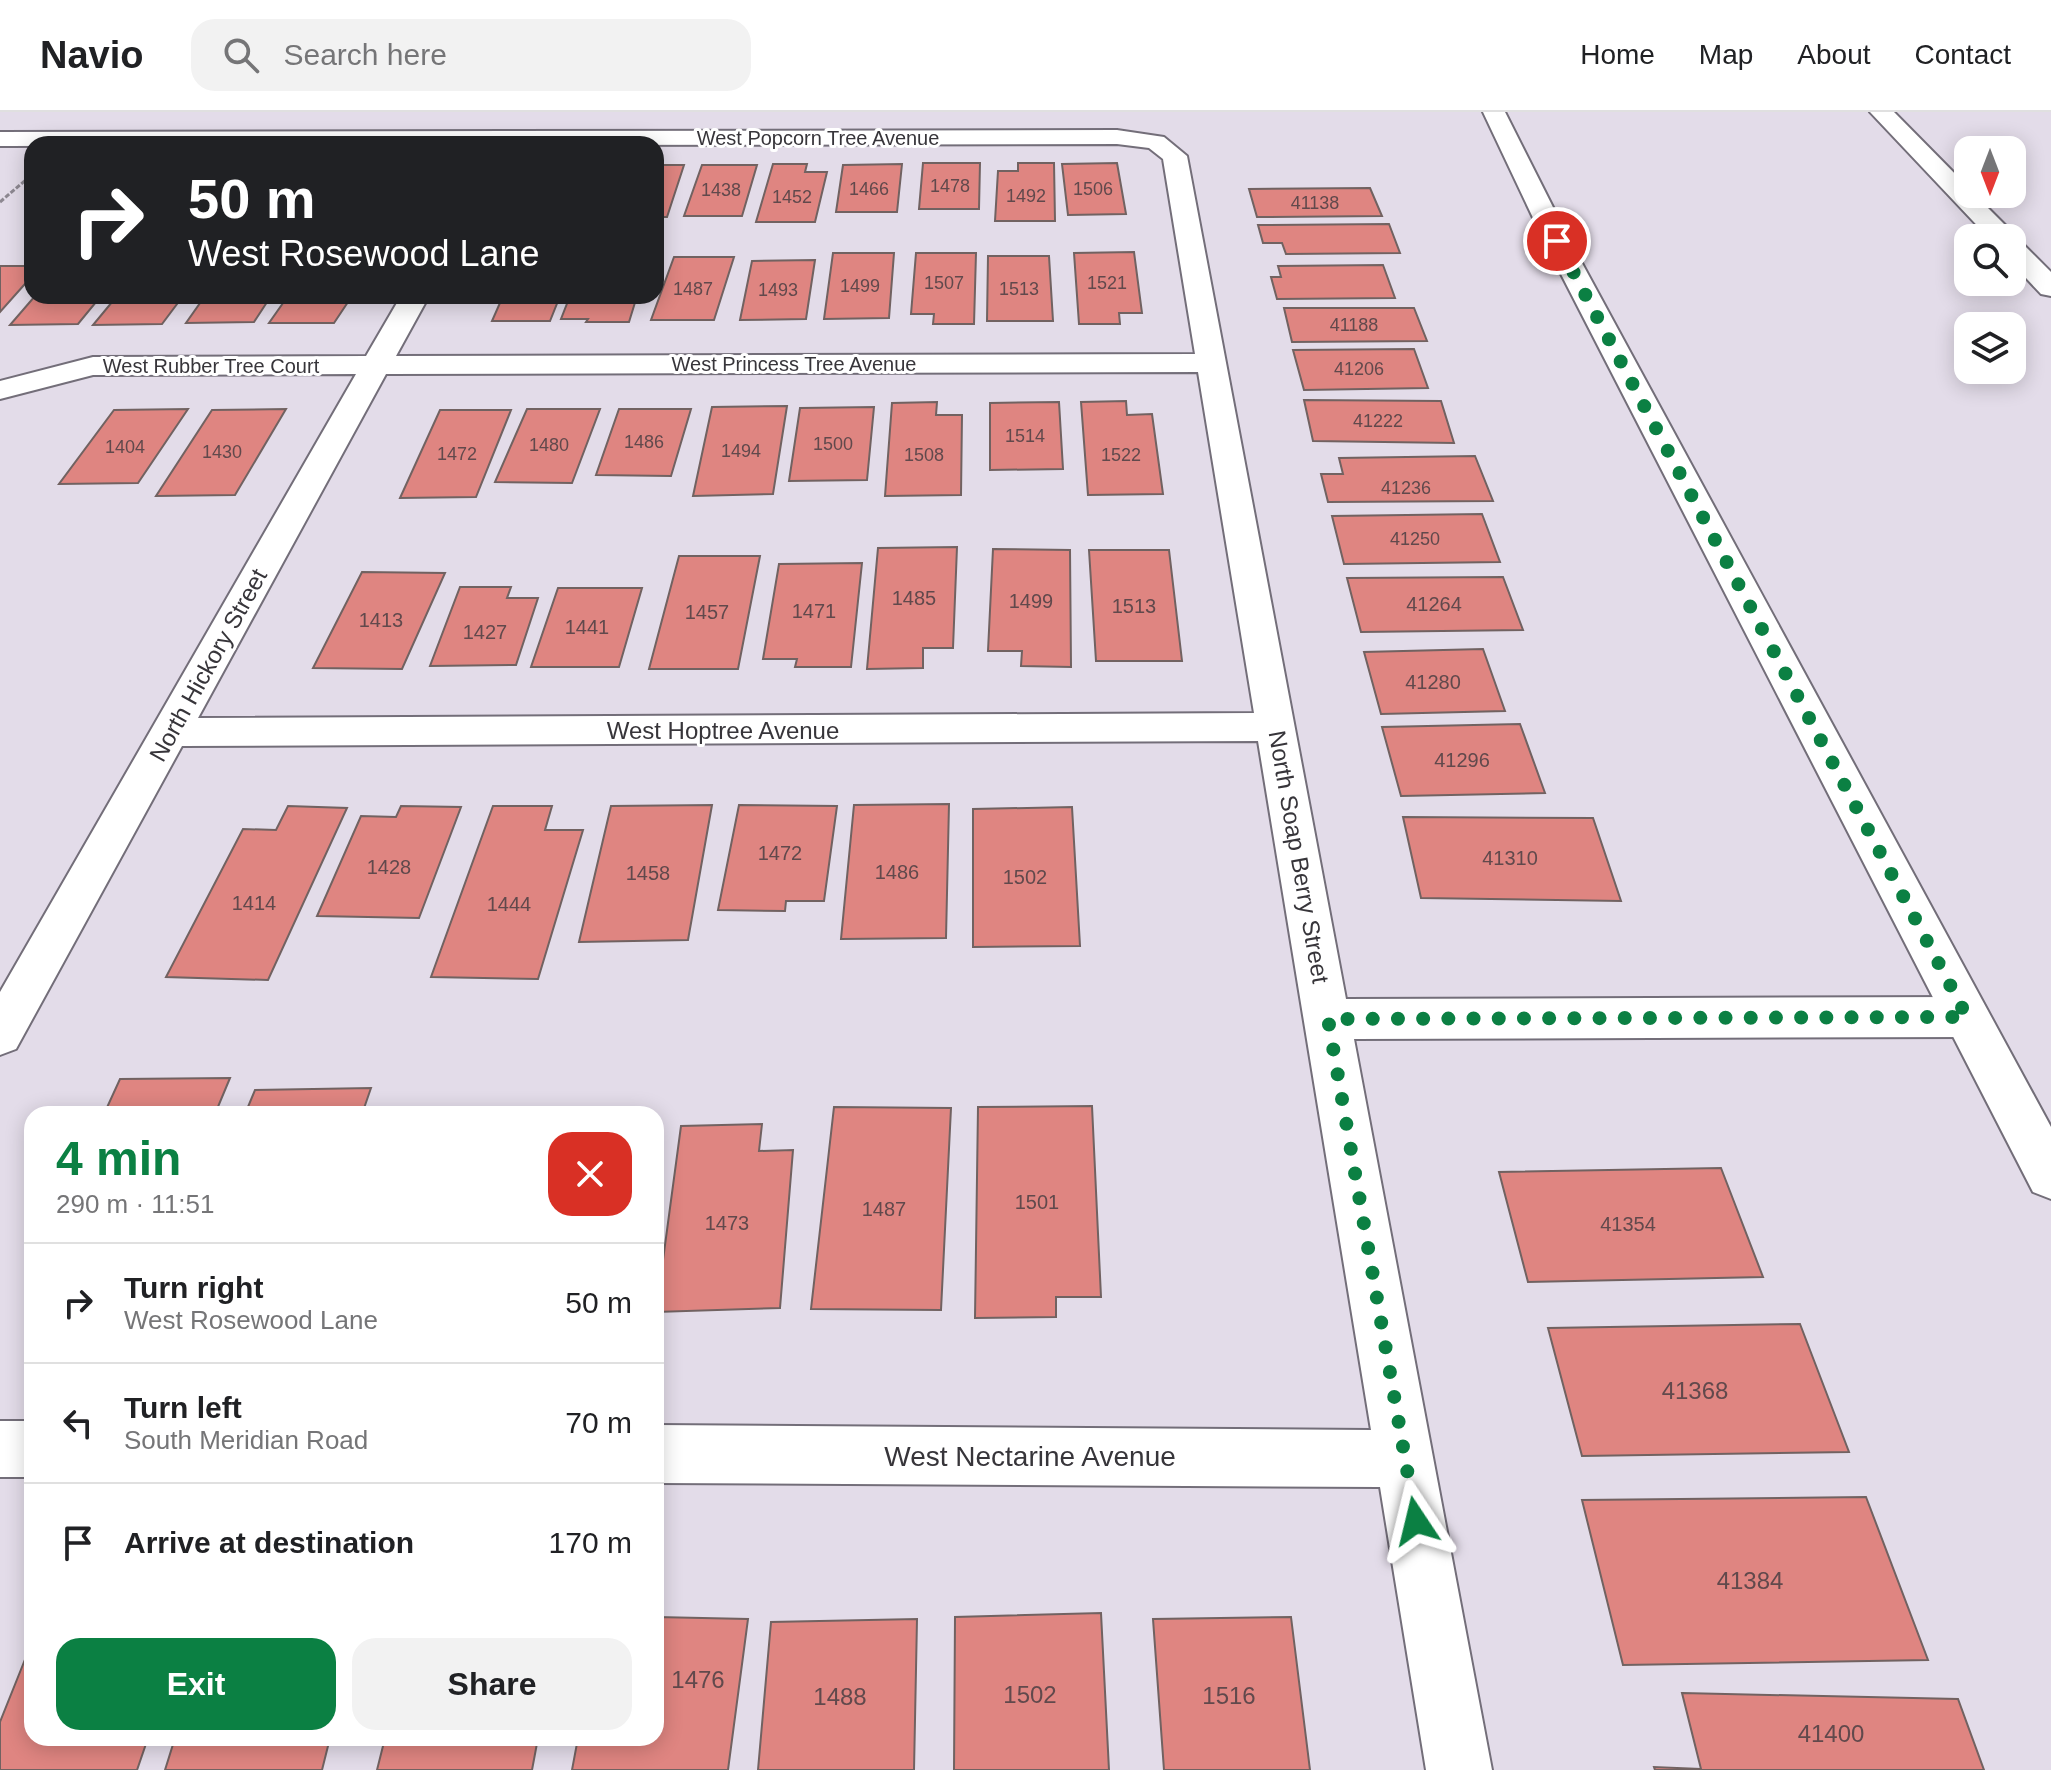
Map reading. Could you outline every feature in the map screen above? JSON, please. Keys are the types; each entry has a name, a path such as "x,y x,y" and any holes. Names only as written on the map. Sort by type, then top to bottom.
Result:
{"street":[{"path":"1494,112 1557,241 2051,1176"},
{"path":"1881,112 1989,224"},
{"name":"West Popcorn Tree Avenue","path":"664,140 1117,137 1156,142"},
{"name":"West Popcorn Tree Avenue","path":"0,139 24,139"},
{"name":"North Soap Berry Street","path":"1156,142 1175,156 1459,1770"},
{"path":"2026,262 2051,288"},
{"name":"North Hickory Street","path":"0,1035 410,304"},
{"name":"West Princess Tree Avenue","path":"376,365 1212,363"},
{"name":"West Rubber Tree Court","path":"0,390 93,366 376,365"},
{"name":"West Hoptree Avenue","path":"170,732 1276,727"},
{"path":"1328,1019 1967,1017"},
{"path":"0,1449 24,1449"},
{"name":"West Nectarine Avenue","path":"664,1454 1405,1459"}],"path":[{"path":"0,202 24,182"}],"building":[{"path":"923,163 980,163 979,209 919,209"},
{"path":"1018,163 1054,163 1055,221 995,221 998,171 1018,171"},
{"path":"1117,163 1126,214 1068,215 1062,164"},
{"path":"773,164 807,164 805,172 827,172 815,222 756,222"},
{"path":"902,164 897,212 836,212 843,165"},
{"path":"664,165 684,165 667,217 664,217"},
{"path":"702,165 757,165 742,216 684,216"},
{"path":"1370,188 1382,216 1257,217 1249,189"},
{"path":"1389,224 1400,253 1286,254 1282,243 1263,243 1258,225"},
{"path":"1134,252 1142,313 1119,313 1120,324 1079,324 1074,253"},
{"path":"833,253 894,253 889,318 824,319"},
{"path":"916,253 976,253 974,324 933,324 934,314 911,314"},
{"path":"988,256 1049,256 1053,321 987,321"},
{"path":"674,257 734,257 714,320 651,320 657,304 664,304 664,284"},
{"path":"815,260 806,319 740,320 752,261"},
{"path":"1383,265 1395,298 1277,299 1271,277 1281,277 1278,266"},
{"path":"0,266 24,266 24,285 0,312"},
{"path":"28,304 94,304 78,324 10,325"},
{"path":"110,304 177,304 162,324 93,325"},
{"path":"199,304 266,304 254,322 186,323"},
{"path":"282,304 347,304 334,323 269,323"},
{"path":"499,304 557,304 550,321 492,321"},
{"path":"567,304 635,304 629,322 561,319"},
{"path":"1284,308 1414,308 1427,341 1292,342"},
{"path":"1414,349 1428,388 1304,390 1293,350"},
{"path":"1304,400 1441,401 1454,443 1313,441"},
{"path":"1126,401 1127,415 1152,414 1163,494 1088,495 1081,402"},
{"path":"937,402 936,415 962,415 961,495 885,496 892,403"},
{"path":"1059,402 1063,469 990,470 990,403"},
{"path":"787,406 773,494 693,496 712,407"},
{"path":"874,407 867,480 789,481 800,408"},
{"path":"188,409 138,483 59,484 114,410"},
{"path":"286,409 235,495 156,496 212,410"},
{"path":"527,409 600,409 572,483 495,482"},
{"path":"619,409 691,409 671,476 596,475"},
{"path":"440,410 511,410 476,497 400,498"},
{"path":"1475,456 1493,501 1328,502 1321,474 1343,474 1339,458"},
{"path":"1482,514 1500,562 1344,564 1332,516"},
{"path":"957,547 953,648 923,648 923,668 867,669 878,548"},
{"path":"993,549 1070,550 1071,667 1021,666 1022,651 988,651"},
{"path":"1089,550 1169,550 1182,661 1096,661"},
{"path":"679,556 760,556 738,669 649,669"},
{"path":"862,563 851,667 795,667 797,659 763,659 779,564"},
{"path":"362,572 445,573 402,669 313,668"},
{"path":"1503,577 1523,630 1361,632 1347,578"},
{"path":"460,587 511,587 507,598 538,598 516,665 430,666"},
{"path":"558,588 642,588 619,667 531,667"},
{"path":"1483,649 1505,711 1381,714 1364,652"},
{"path":"1520,724 1545,793 1401,796 1382,727"},
{"path":"949,804 946,938 841,939 854,805"},
{"path":"712,805 688,940 579,942 611,806"},
{"path":"739,805 837,806 824,901 786,901 785,911 718,910"},
{"path":"288,806 347,808 268,980 166,977 243,829 276,830"},
{"path":"401,806 461,807 419,918 317,916 361,816 396,817"},
{"path":"493,806 552,806 545,830 583,830 538,979 431,977"},
{"path":"1072,807 1080,946 973,947 973,809"},
{"path":"1403,817 1593,818 1621,901 1421,898"},
{"path":"230,1078 218,1106 108,1106 120,1079"},
{"path":"371,1088 365,1106 248,1106 255,1090"},
{"path":"1092,1106 1101,1297 1056,1297 1056,1317 975,1318 978,1107"},
{"path":"834,1107 951,1108 941,1310 811,1309"},
{"path":"762,1124 759,1151 793,1150 780,1308 664,1312 664,1252 681,1126"},
{"path":"1721,1168 1763,1277 1528,1282 1499,1172"},
{"path":"1800,1324 1849,1452 1582,1456 1548,1328"},
{"path":"1866,1497 1928,1660 1623,1665 1582,1500"},
{"path":"1101,1613 1109,1770 954,1770 955,1617"},
{"path":"664,1617 748,1619 728,1770 572,1770 576,1746 664,1746"},
{"path":"1291,1617 1310,1770 1164,1770 1153,1619"},
{"path":"917,1619 914,1770 758,1770 771,1622"},
{"path":"24,1662 24,1746 145,1746 137,1770 0,1770 0,1722"},
{"path":"1682,1693 1958,1699 1984,1770 1655,1770 1654,1767 1701,1769"},
{"path":"172,1746 328,1746 322,1770 165,1770"},
{"path":"383,1746 536,1746 532,1770 377,1770"}],"route":[{"path":"1416,1521 1328,1019 1967,1017 1557,241"}]}
